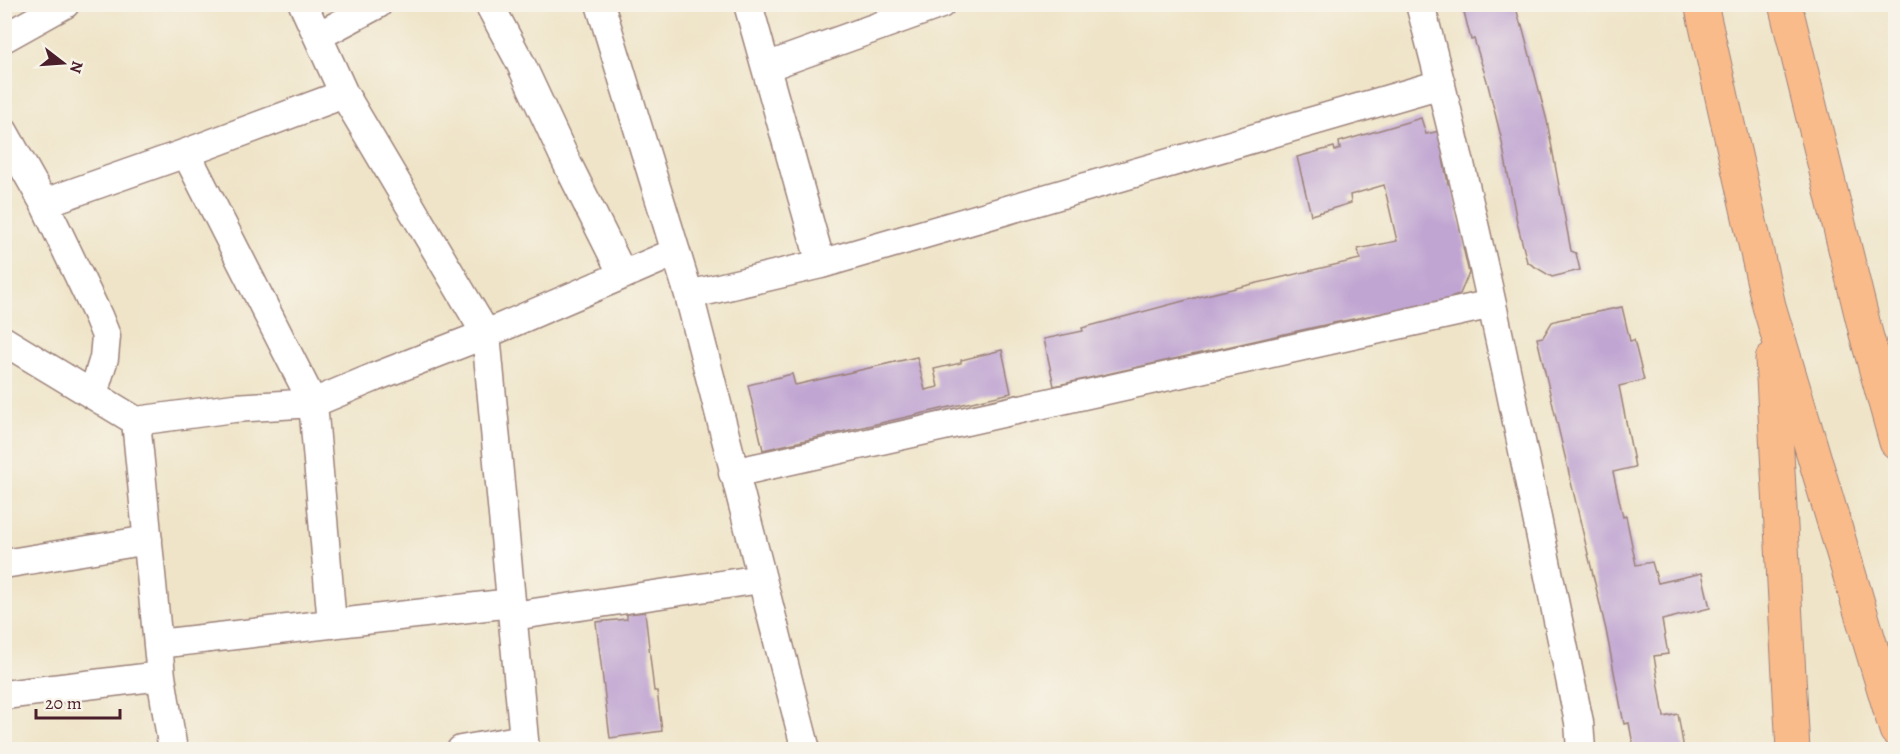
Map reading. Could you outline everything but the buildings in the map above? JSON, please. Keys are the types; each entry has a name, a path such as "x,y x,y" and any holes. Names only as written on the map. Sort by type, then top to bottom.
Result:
{"highway":[{"path":"1701,4 1769,306 1896,730"},
{"path":"1785,4 1866,334 1896,442"},
{"path":"1769,306 1793,750"},
{"path":"1866,334 1896,406"}],"street":[{"path":"303,4 344,94 486,334 525,744 461,750"},
{"path":"318,36 378,4"},
{"path":"489,4 520,62 623,275"},
{"path":"600,4 689,295 806,750"},
{"path":"748,4 821,264"},
{"path":"766,67 940,4"},
{"path":"1420,4 1442,84 1492,304 1579,722 1581,750"},
{"path":"4,38 59,6"},
{"path":"689,295 821,264 1442,84"},
{"path":"44,203 344,94"},
{"path":"4,132 44,203 106,336 104,358 93,394"},
{"path":"186,153 313,403 332,624"},
{"path":"4,340 136,421 234,408 313,403 486,334 676,252"},
{"path":"733,473 1492,304"},
{"path":"136,421 161,676 173,750"},
{"path":"4,564 148,540"},
{"path":"158,645 332,624 512,610 761,579"},
{"path":"4,695 161,676"}]}
